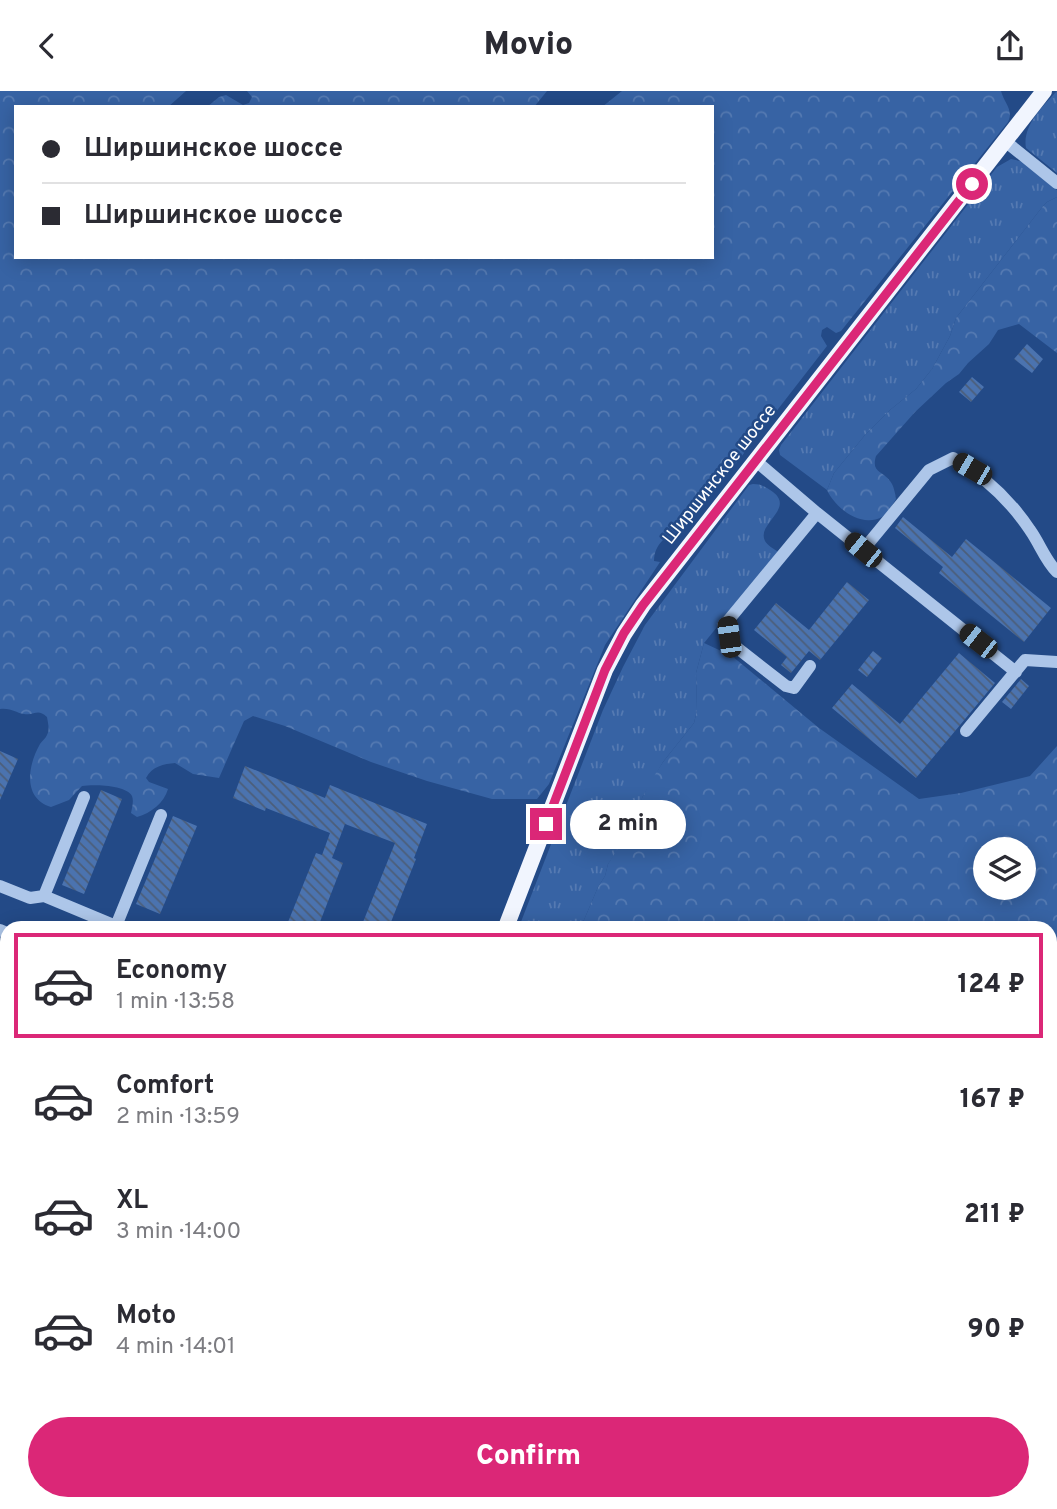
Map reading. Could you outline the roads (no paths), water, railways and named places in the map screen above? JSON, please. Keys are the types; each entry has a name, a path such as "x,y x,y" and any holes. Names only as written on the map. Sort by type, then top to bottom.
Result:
{"main road":[{"name":"Ширшинское шоссе","path":"508,921 605,670 624,633 643,605 1044,91"}],"lane":[{"path":"1005,141 1057,183"},
{"path":"863,550 929,470 953,458 972,469 1003,496 1030,530 1049,564 1057,572"},
{"path":"756,461 1016,672"},
{"path":"810,666 794,688 786,686 736,647 729,637 727,622 817,513"},
{"path":"966,731 1025,660 1057,662"},
{"path":"44,896 84,797"},
{"path":"118,921 161,815"},
{"path":"0,886 30,898 44,896 104,921"}]}
